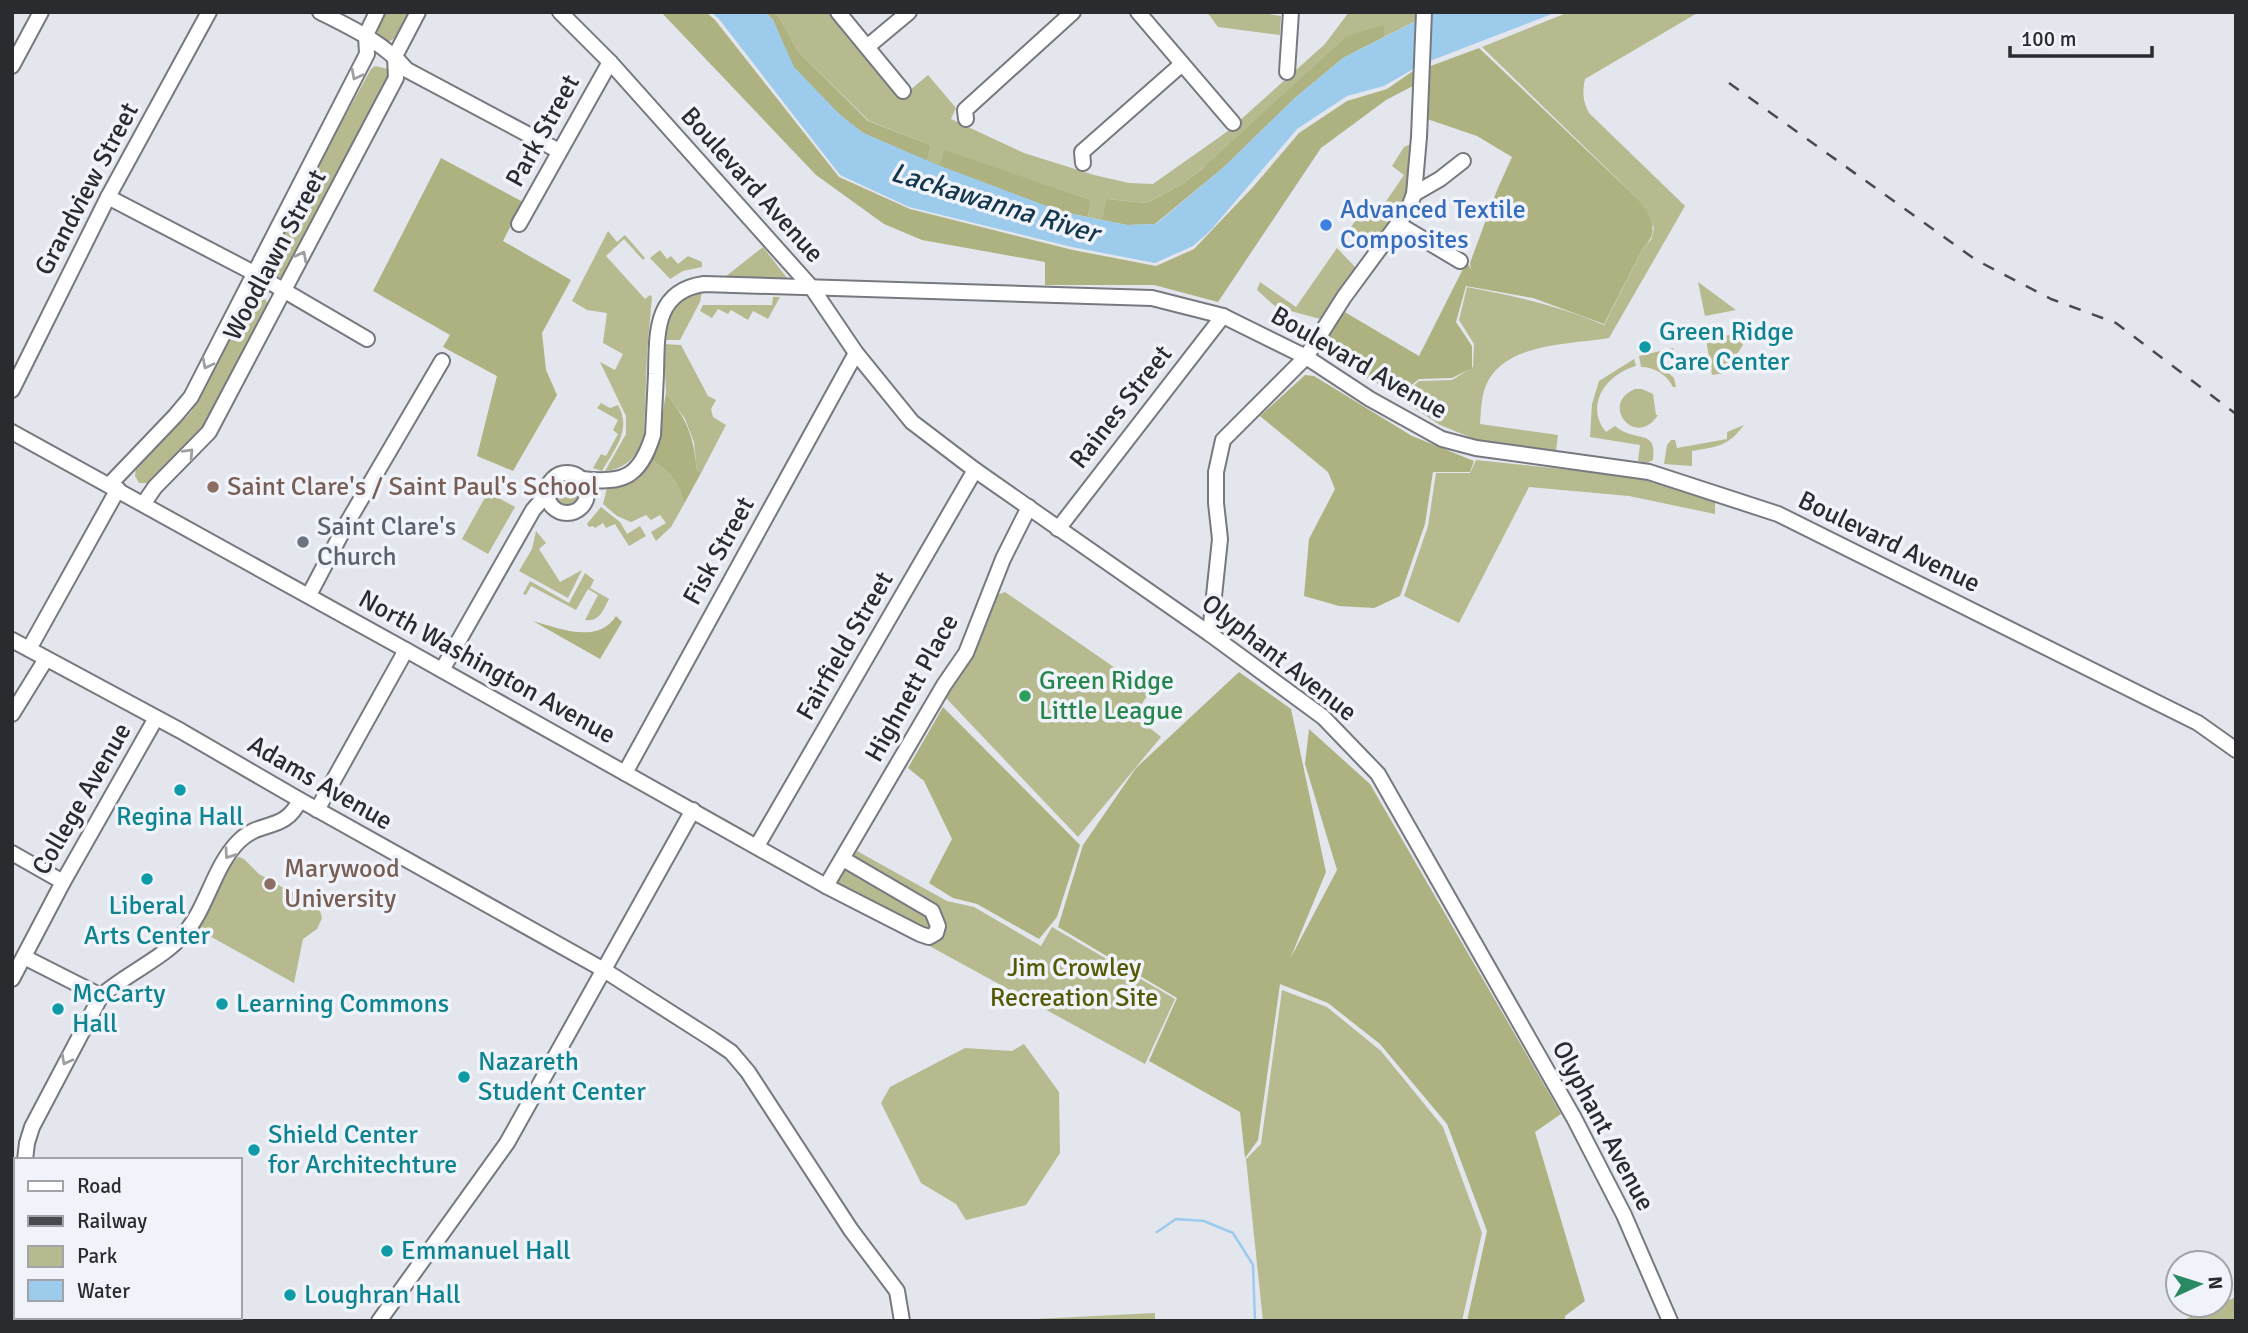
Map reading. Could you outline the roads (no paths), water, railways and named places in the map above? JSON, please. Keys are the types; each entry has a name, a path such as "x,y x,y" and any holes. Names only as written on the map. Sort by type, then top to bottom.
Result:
{"street":[{"path":"12,66 41,12"},
{"name":"Grandview Street","path":"12,390 108,197 209,12"},
{"path":"320,12 366,35 395,56 407,70 559,151"},
{"name":"Woodlawn Street","path":"29,649 114,487 191,397 367,54 366,35 377,12"},
{"name":"Woodlawn Street","path":"144,503 155,487 209,432 396,78 395,56 418,12"},
{"name":"Boulevard Avenue","path":"560,12 610,62 812,288 1152,298 1223,316 1306,357 1370,399 1442,439 1476,448 1650,472 1778,514 2198,723 2236,750"},
{"path":"838,12 903,91"},
{"path":"867,47 909,12"},
{"path":"965,119 965,110 1073,12"},
{"path":"1138,12 1233,123"},
{"path":"1287,72 1291,12"},
{"path":"1210,634 1220,539 1216,472 1223,440 1306,357 1344,298 1408,210 1414,194 1424,12"},
{"name":"Park Street","path":"519,224 610,62"},
{"path":"1083,163 1082,152 1182,64"},
{"path":"1414,194 1440,179 1462,161"},
{"path":"108,197 254,273 367,339"},
{"path":"1398,225 1460,261"},
{"path":"442,670 533,510 547,494 551,481 561,474 574,474 582,479 605,482 625,477 640,465 653,435 657,325 667,304 682,290 705,284 812,288"},
{"name":"Olyphant Avenue","path":"812,288 856,353 912,422 975,470 1210,634 1323,717 1378,774 1574,1118 1624,1215 1670,1321"},
{"name":"Raines Street","path":"1058,529 1223,316"},
{"name":"Fisk Street","path":"625,773 856,353"},
{"path":"309,595 347,523 442,361"},
{"name":"North Washington Avenue","path":"12,432 309,595 826,886 920,934 929,937 936,933 938,926 932,911 842,859"},
{"name":"Fairfield Street","path":"757,846 975,470"},
{"path":"547,494 555,510 575,513 585,503 587,496 582,479"},
{"name":"Highnett Place","path":"826,886 944,685 966,653 1003,559 1029,508"},
{"name":"Adams Avenue","path":"12,640 604,970 731,1052 748,1072 851,1230 897,1291 902,1321"},
{"path":"317,810 406,650"},
{"path":"12,714 46,659"},
{"name":"College Avenue","path":"12,979 63,882 156,718"},
{"path":"25,1158 32,1126 101,996 118,981 177,942 195,919 211,884 238,842 257,829 280,823 291,815 300,800"},
{"path":"379,1321 507,1143 693,810"},
{"path":"12,853 63,882"},
{"path":"24,957 101,996"}],"water":[{"name":"Lackawanna River","path":"711,12 765,12 773,20 794,67 840,115 863,133 1062,212 1127,225 1156,224 1224,167 1296,97 1343,58 1418,20 1436,12 1557,12 1422,64 1384,86 1347,96 1297,129 1210,231 1193,246 1155,263 1072,247 909,207 840,175"}],"waterway":[{"path":"1157,1232 1176,1219 1204,1221 1233,1233 1253,1265 1255,1321"}],"railway":[{"path":"1729,83 1976,260 2051,299 2116,323 2236,414"}],"place":[{"name":"Advanced Textile Composites","path":"1326,225"},
{"name":"Green Ridge Care Center","path":"1645,347"},
{"name":"Saint Clare's / Saint Paul's School","path":"213,487"},
{"name":"Saint Clare's Church","path":"303,542"},
{"name":"Green Ridge Little League","path":"1025,696"},
{"name":"Regina Hall","path":"180,790"},
{"name":"Liberal Arts Center","path":"147,879"},
{"name":"Marywood University","path":"270,884"},
{"name":"Learning Commons","path":"222,1004"},
{"name":"McCarty Hall","path":"58,1009"},
{"name":"Nazareth Student Center","path":"464,1077"},
{"name":"Shield Center for Architechture","path":"254,1150"},
{"name":"Emmanuel Hall","path":"387,1251"},
{"name":"Loughran Hall","path":"290,1295"}],"park label":[{"name":"Jim Crowley Recreation Site","path":"1074,983"}]}
